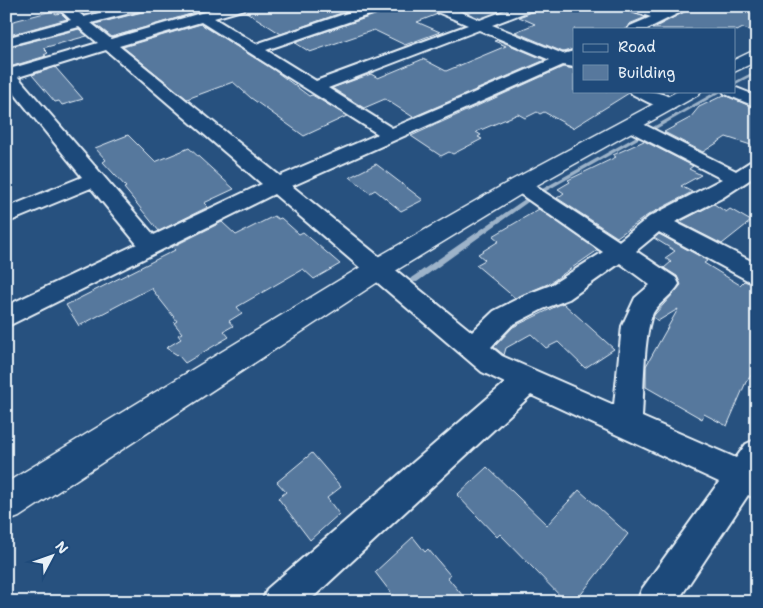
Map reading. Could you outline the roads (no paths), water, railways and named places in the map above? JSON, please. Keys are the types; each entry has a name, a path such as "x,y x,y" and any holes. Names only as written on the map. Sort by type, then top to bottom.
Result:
{"street":[{"path":"62,6 492,364 627,425 752,471 655,602"},
{"path":"6,42 83,24 140,6"},
{"path":"151,246 7,74 240,6"},
{"path":"254,49 381,6"},
{"path":"435,6 571,60"},
{"path":"315,87 529,6"},
{"path":"631,6 663,17"},
{"path":"637,28 687,6"},
{"path":"203,17 392,135"},
{"path":"6,316 276,185 571,60"},
{"path":"640,92 668,104"},
{"path":"6,504 378,270 530,192 641,130 668,104 690,92"},
{"path":"733,92 757,102"},
{"path":"641,130 737,179"},
{"path":"473,348 504,318 534,302 560,292 620,252 657,222 737,179 757,166"},
{"path":"6,216 95,179"},
{"path":"530,192 668,284 644,305 635,326 627,425"},
{"path":"657,222 757,275"},
{"path":"280,602 528,380"}],"waterway":[{"path":"87,24 152,6"},
{"path":"736,83 757,71"},
{"path":"414,280 530,198 719,92"}]}
